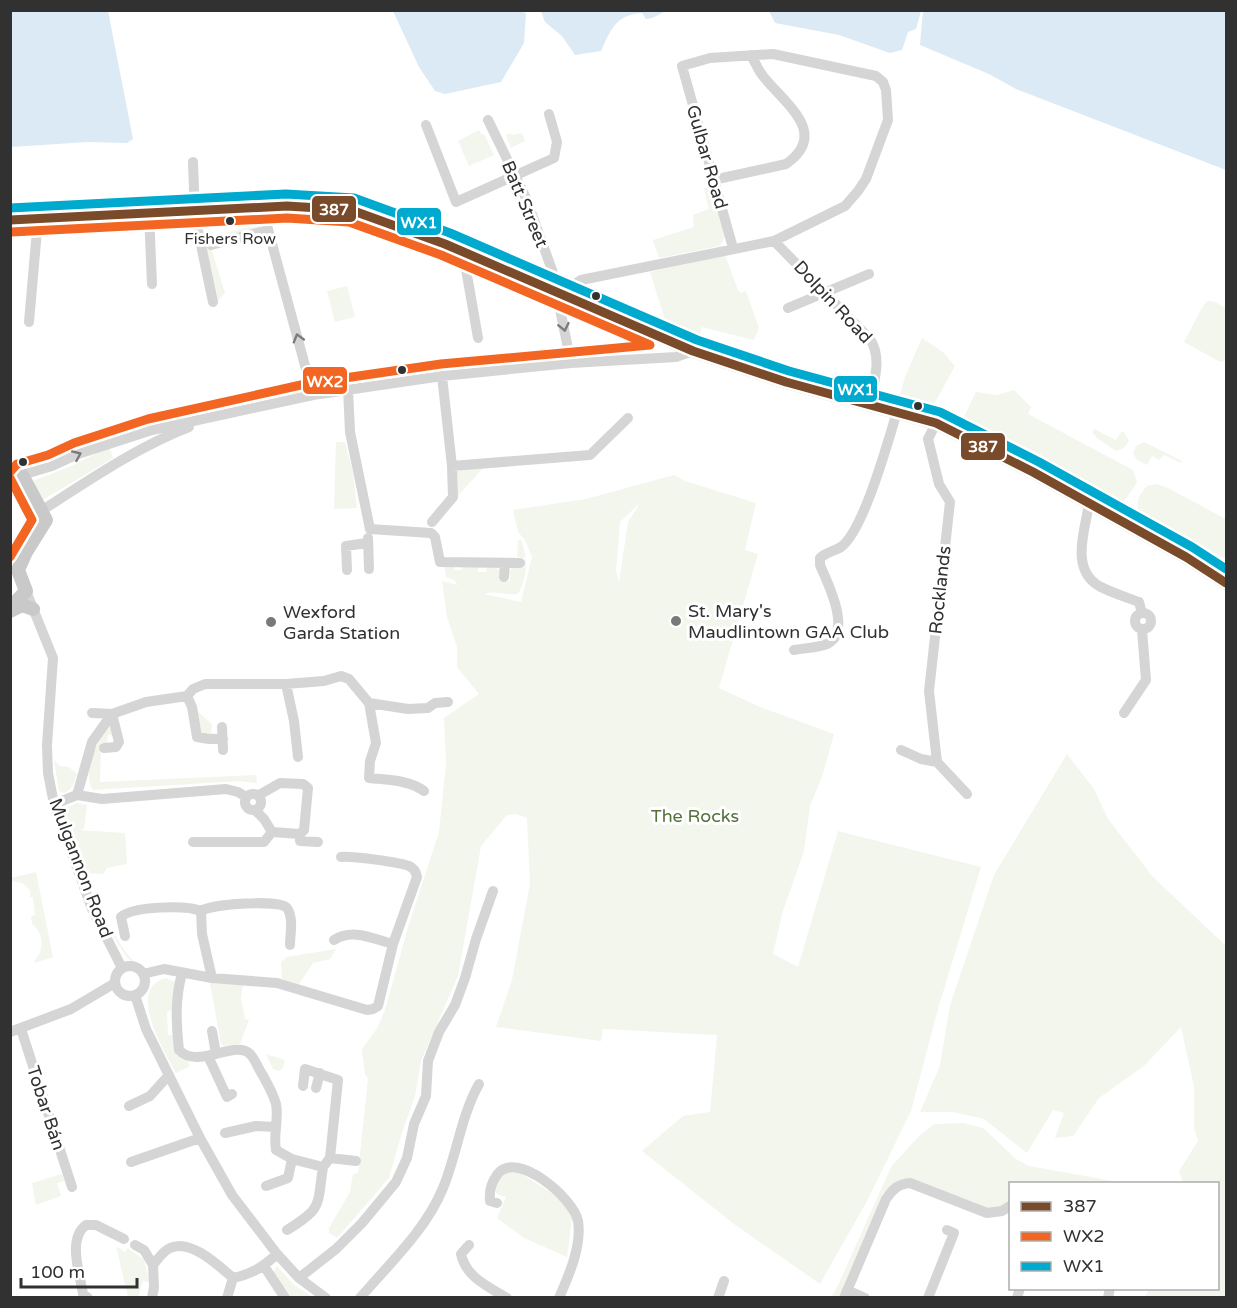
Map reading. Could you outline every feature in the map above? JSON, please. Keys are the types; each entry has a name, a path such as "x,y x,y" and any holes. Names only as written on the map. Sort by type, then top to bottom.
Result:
{"main road":[{"path":"10,220 262,207 319,207 351,210 463,252 693,351 786,382 936,423 997,453 1185,557 1227,583"},
{"path":"10,610 26,591 14,568 46,519 16,473"},
{"path":"10,610 22,605 33,609"}],"street":[{"path":"562,294 581,280 774,241 845,206 866,179 888,120 886,90 883,82 876,76 794,57 773,54 751,56 761,74 804,125 805,138 802,148 796,157 786,164 713,180"},
{"name":"Gulbar Road","path":"733,248 682,66 710,58 751,56"},
{"path":"426,125 456,202 554,158 557,142 549,114"},
{"name":"Batt Street","path":"488,120 526,198 562,294 571,363"},
{"path":"193,162 194,211 213,302"},
{"path":"262,207 313,395"},
{"path":"149,213 152,284"},
{"path":"29,322 38,219"},
{"path":"211,245 268,230"},
{"name":"Dolpin Road","path":"774,241 870,339 876,349 877,360 870,405"},
{"path":"463,252 478,338"},
{"path":"788,308 869,274"},
{"path":"654,358 662,349 666,339"},
{"path":"16,473 52,466 78,454 126,438 168,431 206,418 313,395 442,376 571,363 676,357 693,351"},
{"path":"432,522 453,497 452,466 442,376"},
{"path":"348,389 350,432 370,529 367,543 369,569"},
{"path":"794,650 828,644 835,637 838,613 820,565 820,558 841,547 860,517 873,489 897,412"},
{"path":"452,466 590,455 628,418"},
{"name":"Rocklands","path":"936,423 928,439 939,484 950,502 928,691 937,762"},
{"path":"41,511 135,455 168,431"},
{"path":"126,438 133,443 135,455"},
{"path":"1089,504 1080,559 1086,573 1098,585 1139,602 1142,613 1147,614 1151,621 1148,628 1143,630 1146,680 1124,713"},
{"path":"370,529 431,533 435,537 440,562 439,574"},
{"path":"347,570 342,545 367,543"},
{"path":"440,562 520,563"},
{"path":"504,577 505,562"},
{"name":"Mulgannon Road","path":"26,591 53,658 47,745 48,773 54,804 92,909 122,968"},
{"path":"92,713 112,714 146,702 187,696 194,689 205,684 286,684 324,681 340,676 350,679 369,703 376,742 370,761 369,778 398,781 424,791"},
{"path":"286,684 298,757"},
{"path":"187,696 192,707 194,731 197,736 223,739"},
{"path":"369,703 408,709 428,708 435,703 448,702"},
{"path":"77,795 92,742 112,714"},
{"path":"104,748 116,747 119,742 112,714"},
{"path":"901,750 921,759 937,762 967,794"},
{"path":"246,797 251,794 259,795 280,783 303,784 308,788 304,830 300,834 300,841 318,842"},
{"path":"54,804 77,795 102,799 226,789 246,797"},
{"path":"255,810 262,802 259,795"},
{"path":"246,797 247,808 255,810 272,832"},
{"path":"272,832 300,834"},
{"path":"193,842 264,842 272,832"},
{"path":"143,974 164,969 212,978 276,983 373,1010 378,1006 393,944 415,884 416,872 410,867 370,861 354,856 341,857"},
{"path":"299,1278 336,1249 362,1223 396,1182 407,1158 414,1125 426,1096 428,1062 439,1032 454,1005 465,978 493,891"},
{"path":"125,936 121,917 134,910 182,906 201,911 207,907 219,905 282,904 290,915 290,945"},
{"path":"201,911 202,934 212,978"},
{"path":"334,940 352,933 393,944"},
{"path":"134,966 143,974 145,983 135,995 122,993 116,983 116,975 122,968 134,966"},
{"path":"182,974 177,990 176,1010 179,1050 187,1056 249,1052 267,1082 276,1103 277,1116 274,1127 276,1150 292,1159 326,1162 356,1161"},
{"path":"16,1031 71,1009 116,983"},
{"path":"135,995 146,1029 232,1195 277,1254 299,1278 326,1298"},
{"name":"Tobar Bán","path":"16,1031 72,1187"},
{"path":"212,1031 212,1055 226,1097 232,1094"},
{"path":"287,1230 310,1216 317,1207 338,1080 320,1072 305,1069 303,1086"},
{"path":"316,1088 320,1072"},
{"path":"129,1106 150,1096 169,1075"},
{"path":"360,1298 426,1220 442,1190 471,1098 479,1083"},
{"path":"225,1133 256,1125 274,1127"},
{"path":"131,1162 200,1137"},
{"path":"266,1186 288,1178 292,1159"},
{"path":"497,1203 490,1201 489,1191 495,1179 500,1171 510,1166 518,1166 544,1181 575,1211 578,1233 575,1254 559,1298"},
{"path":"865,1298 845,1294 886,1199 891,1191 900,1184 910,1183 987,1213 1002,1211 1009,1207"},
{"path":"84,1296 76,1252 76,1242 81,1228 86,1225 96,1225 124,1239"},
{"path":"928,1298 954,1233 947,1230"},
{"path":"135,1245 144,1250 153,1265 152,1298"},
{"path":"153,1265 164,1252 180,1245 203,1254 233,1278"},
{"path":"469,1245 461,1254 463,1264 470,1274 507,1298"},
{"path":"233,1278 249,1274 264,1266 277,1254"},
{"path":"264,1266 285,1298"},
{"path":"227,1298 233,1278"},
{"path":"718,1298 724,1281"}],"green space":[{"path":"479,130 482,135 484,134 494,155 469,166 458,141"},
{"path":"510,133 512,135 522,133 525,141 511,148 506,135"},
{"path":"711,186 726,235 720,246 659,258 653,240 694,227 693,215 709,209 704,188"},
{"path":"263,223 264,227 211,248 225,293 215,304 200,237 211,237"},
{"path":"725,255 738,290 741,293 746,291 759,328 754,340 702,327 697,345 662,331 665,320 650,272"},
{"path":"347,286 355,317 335,322 327,291"},
{"path":"1208,301 1226,308 1226,360 1220,362 1184,342"},
{"path":"922,338 944,353 955,366 931,410 900,402 901,398 899,398 905,377"},
{"path":"1014,390 1031,407 1028,414 1133,470 1137,483 1124,501 1111,504 961,423 976,392 997,395"},
{"path":"1094,429 1116,440 1121,432 1124,432 1129,441 1124,448 1116,451 1098,439 1092,432"},
{"path":"336,442 345,442 353,473 357,508 334,509"},
{"path":"1144,442 1182,461 1181,463 1164,455 1159,460 1152,456 1147,465 1137,460 1133,453 1136,446"},
{"path":"109,447 113,458 41,501 33,481 69,467"},
{"path":"483,466 482,469 458,496 457,471"},
{"name":"The Rocks","path":"674,475 685,481 756,503 745,550 758,554 719,688 760,707 834,734 822,777 810,806 804,851 782,914 773,954 798,967 838,831 981,867 938,1009 911,1111 867,1201 820,1284 734,1224 642,1151 683,1116 710,1112 717,1035 603,1029 601,1041 496,1027 512,980 530,884 527,818 516,814 507,815 481,846 458,976 421,1061 415,1096 389,1178 337,1238 329,1233 329,1228 350,1192 353,1174 358,1173 368,1079 365,1074 362,1049 378,1027 385,1010 409,924 439,832 446,764 444,718 479,694 457,667 457,647 447,617 442,581 458,585 454,580 446,577 445,567 454,565 454,570 462,570 463,565 478,566 478,572 486,572 487,566 499,569 499,580 510,581 510,571 513,567 525,567 525,558 517,557 518,540 521,540 525,554 526,567 524,581 518,594 484,594 521,602 532,557 525,540 518,532 513,510 586,499","holes":["640,503 628,522 619,582 616,571 620,522"]},
{"path":"1156,484 1226,519 1226,559 1143,518 1137,505 1139,497 1147,486"},
{"path":"196,710 212,724 211,733 216,735 200,734"},
{"path":"111,725 114,735 108,735 107,743 101,743 100,782 256,775 257,783 239,781 93,790 89,775 92,756"},
{"path":"1067,754 1094,789 1108,819 1153,877 1226,946 1226,1297 1145,1297 1148,1290 1219,1290 1219,1182 1183,1182 1179,1171 1198,1141 1194,1128 1194,1086 1181,1027 1144,1066 1099,1098 1073,1136 1055,1138 1064,1113 1053,1110 1027,1153 984,1119 953,1112 920,1112 940,1066 950,1005 994,875"},
{"path":"54,760 60,766 69,767 77,774 71,788 64,793 59,791"},
{"path":"77,803 87,805 84,829 78,830 125,833 127,864 107,868 103,874 86,873 65,811"},
{"path":"36,872 53,957 35,963 42,942 39,932 32,924 31,916 35,915 33,897 30,897 30,890 22,883 11,881 10,878"},
{"path":"99,914 110,926 127,954 139,965 127,958"},
{"path":"336,949 330,959 313,963 299,984 282,979 281,962 287,957"},
{"path":"166,978 175,982 173,1010 167,1012 168,1035 174,1035 176,1054 188,1060 190,1066 176,1073 157,1037 148,1007 149,994 154,984"},
{"path":"210,983 243,985 241,998 245,1019 249,1020 240,1044 224,1046 221,1044"},
{"path":"266,1054 285,1060 283,1068 279,1071 273,1069"},
{"path":"964,1123 983,1128 1016,1159 1029,1166 1118,1182 1009,1182 1009,1202 998,1209 989,1209 930,1188 891,1187 883,1193 839,1297 831,1298 891,1167 919,1136 934,1124"},
{"path":"508,1172 520,1173 550,1192 568,1209 572,1219 567,1257 524,1238 497,1218 506,1197 496,1194 496,1187"},
{"path":"62,1174 64,1181 57,1183 61,1196 36,1205 32,1183"},
{"path":"116,1246 125,1252 128,1248 144,1260 149,1282 143,1281 138,1297 128,1297"},
{"path":"277,1266 294,1285 313,1297 289,1297 273,1272"}],"shaded area":[{"path":"541,10 666,11 646,19 642,13 626,17 615,25 601,51 575,55 562,36 545,22"},
{"path":"10,11 108,11 133,139 127,143 88,142 11,147"},
{"path":"393,11 519,11 526,13 524,43 501,82 445,94 435,91 419,67"},
{"path":"769,11 921,11 916,29 908,32 902,50 890,53 839,35 775,23"},
{"path":"923,11 1226,11 1226,170 1016,89 989,74 920,45"}],"transit line":[{"name":"WX1","path":"10,208 286,194 354,198 450,233 697,340 789,371 940,412 1039,462 1192,547 1226,569"},
{"name":"387","path":"10,220 287,206 351,210 445,244 693,351 786,382 936,423 1033,472 1186,557 1226,583"},
{"name":"WX2","path":"10,472 17,464 148,419 310,383 441,364 650,345 441,255 349,222 287,218 11,232"},
{"name":"WX2","path":"10,478 32,520 10,557"}],"place":[{"name":"Fishers Row","path":"230,221"},
{"name":"St. Mary's Maudlintown GAA Club","path":"676,621"},
{"name":"Wexford Garda Station","path":"271,622"}]}
